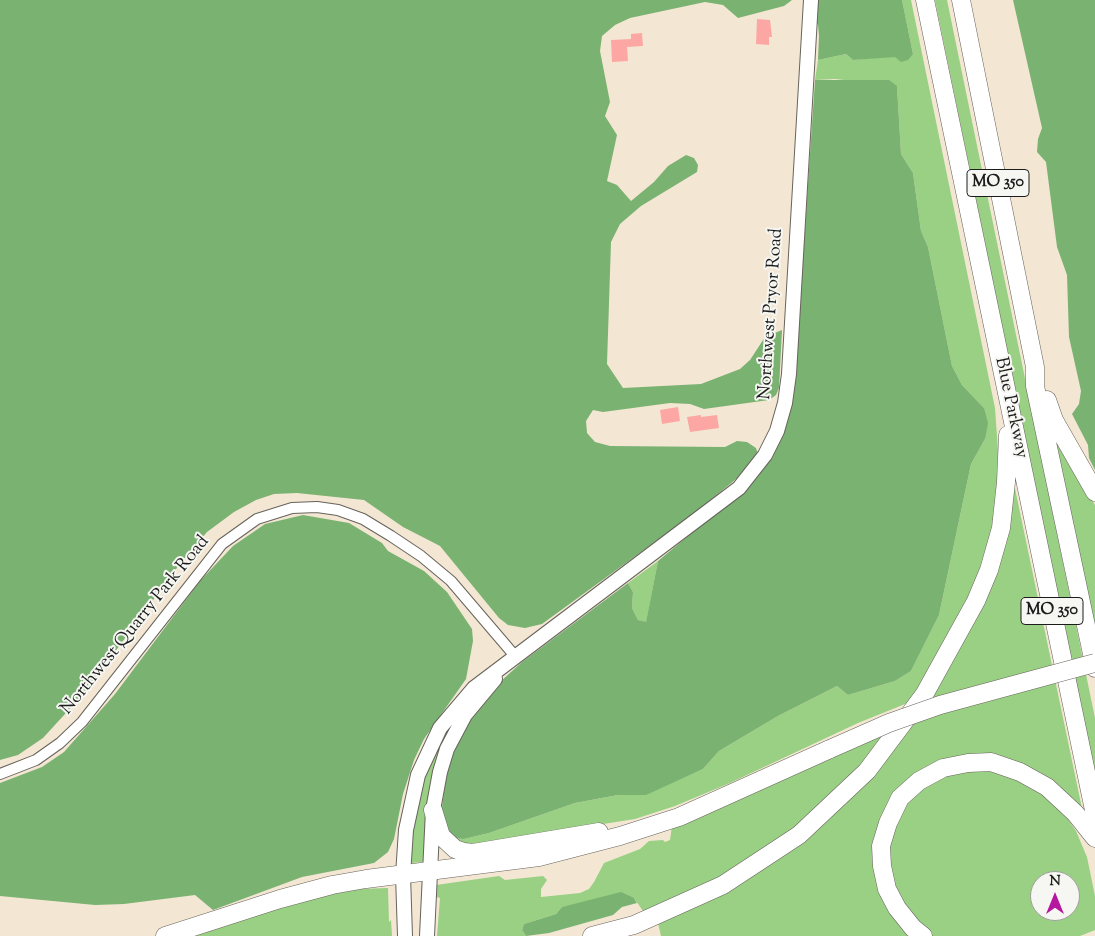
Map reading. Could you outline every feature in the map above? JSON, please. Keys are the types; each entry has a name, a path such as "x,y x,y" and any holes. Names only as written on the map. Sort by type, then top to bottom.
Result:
{"highway":[{"name":"Blue Parkway","path":"925,0 1095,816"},
{"name":"Blue Parkway","path":"961,0 1035,367 1035,386 1095,668"},
{"path":"1035,367 1054,420 1095,492"},
{"path":"592,936 634,925 683,904 723,885 762,861 799,835 838,801 867,771 889,744 924,695 976,601 989,570 1001,528 1005,491 1009,407"},
{"path":"166,936 280,899 332,885 539,857 620,836 678,817 889,723 940,705 1095,663"},
{"path":"923,936 913,928 897,908 887,888 882,866 881,846 888,823 900,798 919,781 943,768 968,763 990,762 1020,772 1047,786 1075,813 1095,838"},
{"path":"433,810 442,836 455,849 473,853 581,834 654,825"}],"main road":[{"name":"Northwest Pryor Road","path":"405,933 403,875 410,802 431,744 440,728 469,693 515,656 739,488 765,455 776,431 785,403 789,374 812,0"},
{"name":"Northwest Pryor Road","path":"427,930 433,810 440,772 451,740 465,715 515,656"}],"street":[{"name":"Northwest Quarry Park Road","path":"0,774 36,760 60,743 82,722 222,544 257,519 292,508 317,507 338,510 363,519 391,536 421,556 450,581 515,656"}],"green space":[{"path":"0,0 792,0 784,6 738,18 723,5 705,2 630,18 615,25 602,36 600,51 610,102 605,116 617,135 607,181 617,185 631,201 654,182 668,166 686,155 694,158 698,165 697,172 641,206 620,224 611,242 607,364 623,388 701,384 740,369 750,360 765,337 782,330 779,388 776,395 769,400 704,409 690,404 670,403 603,412 593,410 586,421 587,433 595,442 610,446 725,447 737,441 747,442 756,448 758,454 736,479 696,512 542,624 525,628 508,625 499,618 440,546 403,527 364,500 297,493 274,494 256,500 234,512 207,532 182,561 86,691 43,738 18,755 0,760"},
{"path":"815,0 902,0 913,54 908,60 901,62 895,57 853,60 846,54 818,60 819,36 818,25 814,16"},
{"path":"902,0 911,0 995,408 998,450 997,509 989,546 967,601 910,702 858,723 730,783 675,806 635,819 463,846 452,838 464,839 489,833 575,803 618,795 646,794 703,769 719,751 778,716 837,686 848,695 895,681 911,671 939,615 971,464 985,439 984,408 962,385 952,366 928,247 921,231 913,173 901,154 897,86 835,79 815,80 818,60 846,54 853,60 913,54"},
{"path":"935,0 947,0 1095,718 1095,778"},
{"path":"1013,0 1095,0 1095,470 1089,458 1088,445 1072,414 1079,404 1081,391 1069,337 1067,275 1057,247 1046,162 1037,152 1038,139 1042,128"},
{"path":"815,80 889,80 897,86 901,154 913,173 921,231 928,247 952,366 962,385 984,408 988,423 985,439 971,464 939,615 911,671 895,681 848,695 837,686 778,716 719,751 703,769 646,795 618,795 575,803 489,833 464,839 452,838 446,831 441,814 446,778 453,749 465,726 500,682 522,662 628,583 633,592 632,608 638,620 646,622 658,561 741,492 757,475 796,362"},
{"path":"1059,445 1095,505 1095,626 1057,446"},
{"path":"1013,479 1084,818 1008,763 909,781 877,884 882,899 910,936 661,936 658,923 847,798 982,596"},
{"path":"303,515 349,523 382,543 388,551 424,571 447,592 472,629 473,641 466,679 424,739 414,760 403,794 394,839 388,852 374,863 302,877 213,910 195,895 124,904 95,905 0,896 0,783 42,767 64,752 115,694 200,581 233,546 265,524"},
{"path":"658,561 646,623 638,620 632,608 633,592 628,583"},
{"path":"470,697 431,785 426,806 424,860 411,863 414,804 437,743"},
{"path":"893,726 858,770 788,834 732,871 657,907 643,911 634,898 562,907 556,914 524,924 522,930 526,936 437,936 440,898 436,897 436,885 499,876 505,880 543,876 547,880 541,889 541,897 580,893 589,889 604,863 640,849 649,841 663,840 665,842 670,840 672,826"},
{"path":"983,769 1013,776 1042,794 1067,818 1076,831 1087,857 1095,896 1095,930 1080,936 930,936 901,908 885,861 899,811 919,788 949,773"},
{"path":"388,888 389,922 391,920 392,936 193,936 310,897 357,889"},
{"path":"621,892 634,898 637,903 622,907 613,915 549,933 526,936 522,930 524,924 556,914 562,907"}],"building":[{"path":"757,19 770,20 772,37 769,37 769,45 756,44"},
{"path":"642,33 643,46 627,47 628,61 612,62 611,40 631,39 631,34"},
{"path":"678,407 680,421 662,424 660,410"},
{"path":"701,415 701,417 717,415 719,428 690,432 687,417"}]}
